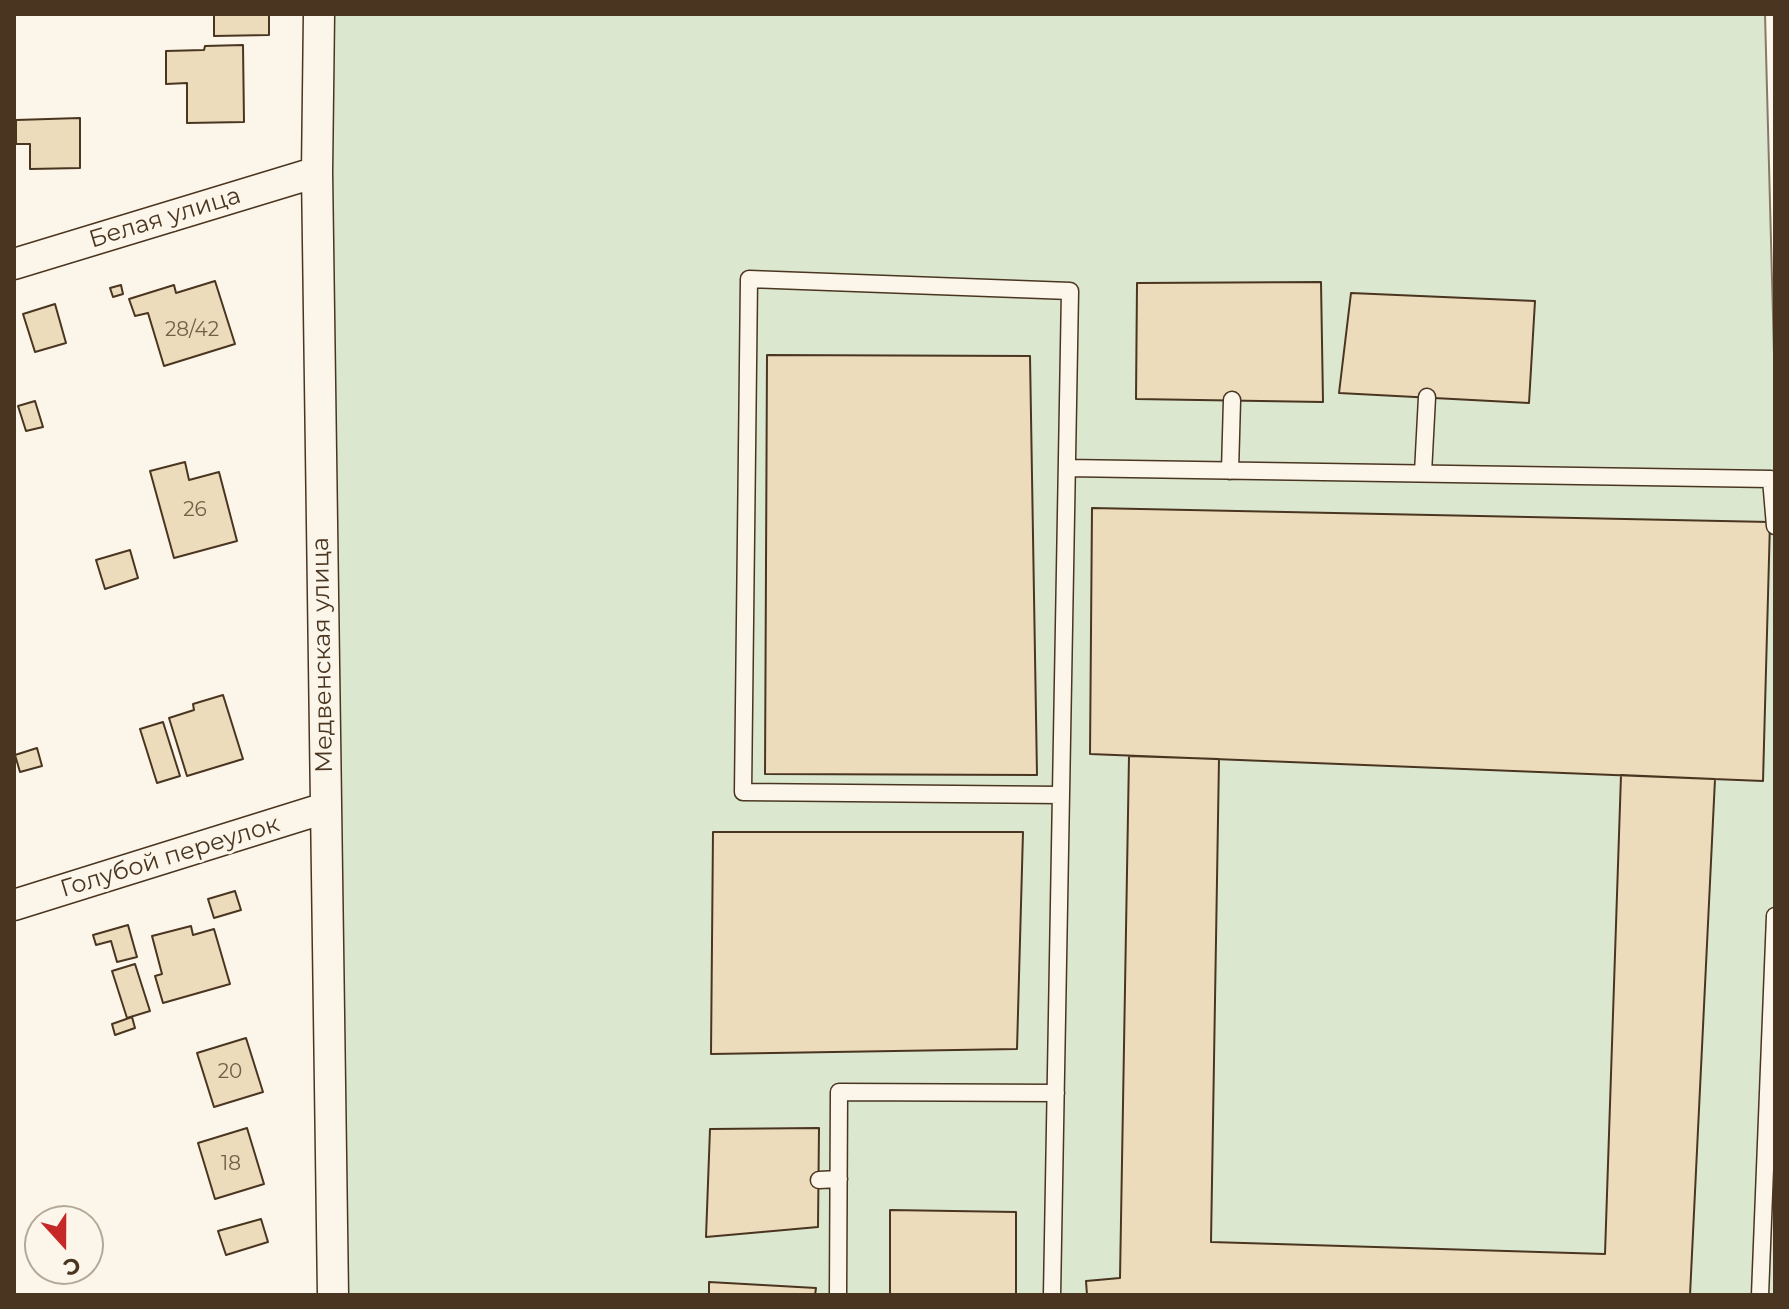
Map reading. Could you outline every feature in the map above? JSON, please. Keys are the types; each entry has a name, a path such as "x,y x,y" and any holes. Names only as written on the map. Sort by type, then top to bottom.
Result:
{"street":[{"name":"Медвенская улица","path":"319,14 317,172 333,1295"},
{"name":"Белая улица","path":"14,264 317,172"},
{"name":"Голубой переулок","path":"14,905 325,808"}],"lane":[{"path":"1052,1295 1056,1093 1070,291 749,279 743,792 1061,795"},
{"path":"1423,473 1427,397"},
{"path":"1230,471 1232,400"},
{"path":"1067,468 1771,479 1775,526"},
{"path":"1760,1295 1775,916"},
{"path":"838,1295 839,1092 1056,1093"},
{"path":"819,1180 839,1179"}],"green space":[{"path":"320,14 1765,14 1775,392 1775,1295 335,1295"}],"building":[{"path":"269,14 269,35 214,36 214,15"},
{"path":"243,45 244,122 187,123 187,83 166,84 166,51"},
{"path":"80,118 80,168 30,169 30,144 16,144 16,120"},
{"path":"215,281 235,344 164,366 148,313 135,316 129,299 174,285 176,293"},
{"path":"1321,282 1323,402 1136,399 1137,283"},
{"path":"121,285 123,294 113,297 110,288"},
{"path":"1351,293 1535,301 1529,403 1339,393"},
{"path":"55,304 66,343 35,352 23,314"},
{"path":"767,355 1030,356 1037,775 765,774"},
{"path":"35,401 43,427 26,431 18,406"},
{"path":"185,462 189,480 219,472 237,541 174,558 150,471"},
{"path":"1092,508 1770,522 1763,781 1090,754"},
{"path":"130,550 138,578 105,589 96,560"},
{"path":"223,695 243,759 187,776 169,718 194,710 193,704"},
{"path":"163,722 180,776 157,783 140,729"},
{"path":"37,748 42,766 20,772 15,755"},
{"path":"1129,756 1219,759 1211,1242 1605,1254 1621,775 1715,779 1690,1295 1087,1295 1086,1281 1120,1278"},
{"path":"713,832 1023,832 1017,1049 711,1054"},
{"path":"235,891 241,910 214,918 208,899"},
{"path":"128,925 137,957 117,962 111,941 96,945 93,935"},
{"path":"191,926 193,935 214,929 230,984 163,1003 155,976 162,974 152,936"},
{"path":"135,964 150,1011 127,1018 112,971"},
{"path":"132,1017 135,1028 115,1035 112,1024"},
{"path":"246,1038 263,1092 214,1107 197,1053"},
{"path":"247,1128 264,1184 215,1199 198,1143"},
{"path":"819,1128 818,1227 706,1237 710,1129"},
{"path":"890,1210 1016,1212 1016,1294 890,1295"},
{"path":"261,1219 268,1242 226,1255 218,1231"},
{"path":"709,1282 816,1288 815,1295 709,1295"}]}
